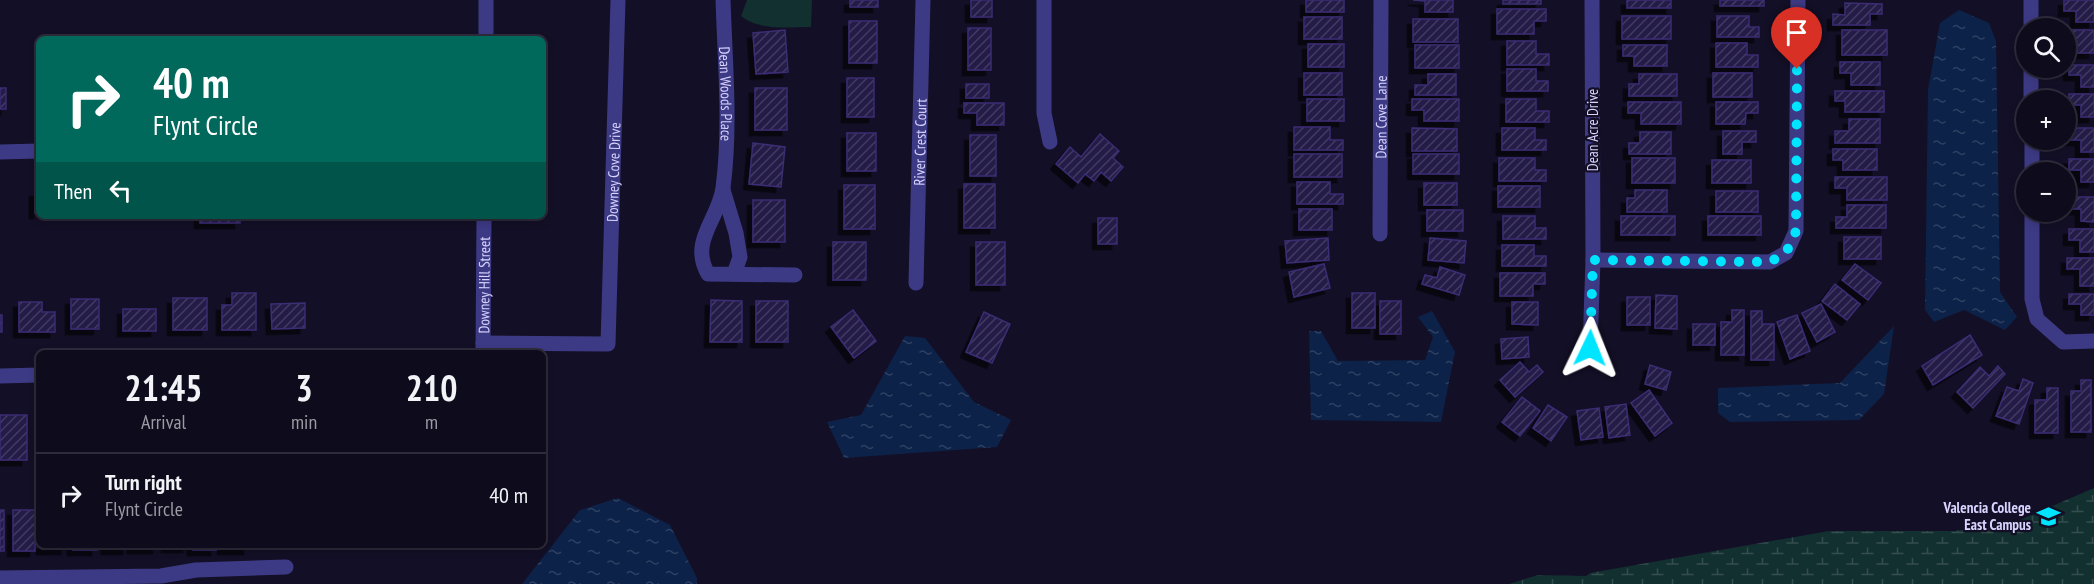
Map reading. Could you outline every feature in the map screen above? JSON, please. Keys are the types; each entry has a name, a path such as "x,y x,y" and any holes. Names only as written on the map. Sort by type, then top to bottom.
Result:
{"street":[{"path":"486,0 486,36"},
{"name":"Downey Cove Drive","path":"483,348 608,344 618,0"},
{"name":"Dean Woods Place","path":"723,0 727,111 723,190"},
{"name":"River Crest Court","path":"916,283 923,0"},
{"path":"1044,0 1044,113 1050,142"},
{"name":"Dean Cove Lane","path":"1380,234 1381,0"},
{"name":"Dean Acre Drive","path":"1590,348 1593,260 1592,0"},
{"path":"1593,260 1770,262 1786,253 1796,231 1798,0"},
{"path":"2031,0 2031,18"},
{"path":"0,152 36,151"},
{"path":"723,190 701,246 703,264 708,274 795,275"},
{"path":"723,190 736,233 740,257 734,274"},
{"name":"Downey Hill Street","path":"483,348 484,219"},
{"path":"2032,222 2032,298 2037,319 2063,342 2094,341"},
{"path":"0,376 36,375"},
{"path":"0,578 161,576 196,570 286,567"}],"green space":[{"path":"747,0 812,0 811,27 774,27 749,21 741,16"},
{"path":"2094,488 2094,584 1509,584 1538,575 1586,576 1590,573 1829,531 1955,531 2020,520"}],"water":[{"path":"1959,10 1989,23 1996,41 2000,292 2017,317 2005,330 1964,310 1934,322 1925,310 1928,90 1940,23"},
{"path":"1432,311 1455,352 1441,422 1311,420 1309,331 1321,331 1338,361 1425,360 1433,337 1418,317"},
{"path":"1894,326 1884,394 1859,420 1730,422 1718,413 1718,388 1840,383"},
{"path":"905,336 925,338 974,402 1011,420 997,447 844,458 827,422 861,415"},
{"path":"618,498 670,525 697,578 697,584 522,584 580,510"}],"building":[{"path":"850,0 878,0 878,7 850,7"},
{"path":"971,0 992,0 992,17 971,17"},
{"path":"1306,0 1344,0 1344,12 1306,12"},
{"path":"1413,0 1453,0 1453,12 1425,12 1425,1"},
{"path":"1503,0 1541,0 1541,4 1503,4"},
{"path":"1627,0 1671,0 1671,8 1627,8"},
{"path":"1720,0 1764,0 1764,6 1720,6"},
{"path":"2064,0 2094,0 2094,22 2076,22 2076,11 2064,11"},
{"path":"1845,3 1882,4 1882,14 1870,14 1870,25 1833,25 1833,14 1845,15"},
{"path":"1497,9 1546,9 1546,21 1534,21 1534,34 1497,34"},
{"path":"1622,16 1671,16 1671,39 1622,39"},
{"path":"1717,16 1749,16 1749,27 1759,27 1759,37 1717,37"},
{"path":"1304,17 1342,17 1342,39 1304,39"},
{"path":"1413,19 1458,19 1458,42 1413,42"},
{"path":"849,21 877,21 877,63 849,63"},
{"path":"968,28 991,28 991,70 968,70"},
{"path":"785,30 788,72 756,74 753,33"},
{"path":"1842,30 1887,30 1887,55 1842,55"},
{"path":"2076,30 2094,30 2094,53 2077,53"},
{"path":"1507,41 1536,41 1536,54 1549,54 1549,65 1507,65"},
{"path":"1716,43 1747,43 1747,55 1758,55 1758,67 1716,67"},
{"path":"1308,44 1344,44 1344,67 1308,67"},
{"path":"1415,45 1459,45 1459,68 1415,68"},
{"path":"1623,45 1667,45 1667,66 1634,66 1634,56 1623,56"},
{"path":"1840,62 1880,62 1880,85 1851,85 1851,73 1840,73"},
{"path":"2076,65 2094,65 2094,87 2081,87 2081,75 2076,75"},
{"path":"1507,69 1536,69 1536,81 1548,81 1548,91 1507,91"},
{"path":"1304,73 1342,73 1342,95 1304,95"},
{"path":"1713,73 1752,73 1752,97 1713,97"},
{"path":"1428,74 1456,74 1456,95 1415,95 1415,85 1428,85"},
{"path":"1639,74 1677,74 1677,96 1629,96 1629,84 1639,84"},
{"path":"847,78 874,78 874,117 847,117"},
{"path":"966,84 989,84 989,98 966,98"},
{"path":"0,88 6,88 6,109 0,109"},
{"path":"755,88 787,88 787,130 755,130"},
{"path":"1835,91 1884,91 1884,112 1845,112 1845,101 1835,101"},
{"path":"2076,94 2094,94 2094,117 2081,117 2081,105 2076,105"},
{"path":"1307,99 1344,99 1344,121 1307,121"},
{"path":"1412,99 1459,99 1459,121 1424,121 1424,110 1412,110"},
{"path":"1506,99 1536,99 1536,111 1549,111 1549,122 1506,122"},
{"path":"1628,102 1681,102 1681,124 1641,124 1641,113 1628,113"},
{"path":"1716,102 1758,102 1758,113 1746,113 1745,124 1716,124"},
{"path":"964,103 1004,103 1004,125 977,125 977,113 964,113"},
{"path":"1849,119 1880,119 1880,143 1835,143 1835,131 1849,131"},
{"path":"1294,127 1330,127 1330,140 1343,140 1343,150 1294,150"},
{"path":"1412,128 1457,129 1457,151 1412,151"},
{"path":"1502,128 1535,128 1535,140 1546,140 1546,150 1502,150"},
{"path":"2076,128 2094,128 2094,152 2081,152 2081,140 2076,140"},
{"path":"1723,131 1756,131 1756,142 1742,142 1742,154 1723,154"},
{"path":"1640,132 1671,132 1671,154 1629,154 1629,143 1640,143"},
{"path":"847,133 876,133 876,171 847,171"},
{"path":"1100,134 1119,151 1113,158 1123,167 1111,181 1101,172 1094,181 1085,174 1078,183 1056,164 1070,147 1081,157"},
{"path":"970,135 996,135 996,176 970,176"},
{"path":"753,143 785,147 781,187 749,184"},
{"path":"1833,149 1877,149 1877,170 1843,170 1843,160 1833,160"},
{"path":"1294,154 1342,154 1342,177 1294,177"},
{"path":"1413,154 1459,154 1459,174 1413,174"},
{"path":"1499,158 1535,158 1535,170 1546,170 1546,181 1499,181"},
{"path":"1632,158 1675,158 1675,183 1632,183"},
{"path":"2069,159 2094,159 2094,182 2081,182 2081,170 2076,170 2076,162 2069,162"},
{"path":"1712,160 1751,160 1751,183 1712,183"},
{"path":"1835,177 1887,177 1887,200 1847,200 1847,188 1835,188"},
{"path":"1297,182 1330,182 1330,194 1343,194 1343,204 1297,204"},
{"path":"1424,183 1457,183 1457,205 1424,205"},
{"path":"964,184 995,184 995,228 964,228"},
{"path":"844,185 875,185 875,229 844,229"},
{"path":"1498,186 1540,186 1540,207 1498,207"},
{"path":"1635,190 1667,190 1667,212 1627,212 1627,198 1635,198"},
{"path":"1716,191 1758,191 1758,212 1716,212"},
{"path":"2076,197 2094,197 2094,222 2081,221 2081,209 2076,209"},
{"path":"753,200 785,200 785,242 753,242"},
{"path":"1847,205 1886,205 1886,228 1836,228 1836,217 1847,217"},
{"path":"1299,209 1332,209 1332,230 1299,230"},
{"path":"1427,210 1463,210 1463,231 1427,231"},
{"path":"1503,216 1535,216 1535,228 1546,228 1546,239 1503,239"},
{"path":"1621,216 1675,216 1675,235 1621,235"},
{"path":"1708,216 1761,216 1761,235 1708,235"},
{"path":"1098,218 1117,218 1117,244 1098,244"},
{"path":"200,219 240,219 240,223 200,223"},
{"path":"2069,229 2094,229 2094,252 2080,252 2080,240 2069,240"},
{"path":"1844,237 1881,237 1881,259 1844,259"},
{"path":"1328,238 1329,260 1287,263 1285,241"},
{"path":"1430,238 1466,241 1464,263 1428,260"},
{"path":"833,242 866,242 866,280 833,280"},
{"path":"976,242 1005,242 1005,285 976,285"},
{"path":"1502,245 1534,245 1534,256 1546,256 1546,266 1502,266"},
{"path":"2067,258 2094,258 2094,286 2080,286 2080,269 2067,269"},
{"path":"1324,264 1330,288 1294,297 1289,272"},
{"path":"1855,264 1881,283 1868,300 1842,280"},
{"path":"1440,267 1465,275 1459,295 1422,284 1425,275 1437,278"},
{"path":"1500,273 1545,273 1545,284 1533,284 1533,296 1500,296"},
{"path":"1835,284 1860,304 1847,320 1822,301"},
{"path":"232,293 256,293 256,330 222,330 222,305 232,305"},
{"path":"1352,293 1375,293 1375,328 1352,328"},
{"path":"2069,294 2094,294 2094,315 2081,315 2081,304 2069,304"},
{"path":"1656,295 1677,296 1677,329 1655,328"},
{"path":"1627,297 1650,297 1650,325 1627,325"},
{"path":"173,298 207,298 207,330 173,330"},
{"path":"71,299 99,299 99,329 71,329"},
{"path":"711,300 742,301 742,342 710,342"},
{"path":"756,301 788,301 788,342 756,342"},
{"path":"1380,301 1401,301 1401,334 1380,334"},
{"path":"19,302 42,302 42,312 55,312 55,332 19,332"},
{"path":"1512,302 1538,302 1538,325 1512,324"},
{"path":"305,303 305,328 272,329 271,304"},
{"path":"1821,304 1835,332 1817,342 1802,313"},
{"path":"123,309 156,309 156,331 123,331"},
{"path":"853,310 876,341 854,358 831,327"},
{"path":"1732,310 1744,310 1744,355 1721,355 1721,322 1732,322"},
{"path":"1751,311 1762,311 1762,324 1774,324 1774,360 1751,360"},
{"path":"984,312 1010,324 992,363 966,352"},
{"path":"0,315 2,315 2,332 0,332"},
{"path":"1797,315 1810,351 1790,359 1777,322"},
{"path":"1693,324 1715,324 1715,345 1693,345"},
{"path":"1970,335 1982,355 1933,385 1922,366"},
{"path":"1528,337 1529,357 1502,359 1501,339"},
{"path":"1520,362 1529,372 1537,365 1543,372 1515,397 1500,380"},
{"path":"1650,365 1671,372 1666,390 1645,384"},
{"path":"1998,366 2005,374 1973,408 1957,392 1980,367 1989,376"},
{"path":"2023,379 2033,383 2019,424 1996,416 2007,387 2019,391"},
{"path":"2081,380 2091,380 2091,432 2071,432 2071,391 2081,391"},
{"path":"2047,388 2058,388 2058,433 2035,433 2035,400 2047,400"},
{"path":"1649,390 1672,423 1655,436 1631,403"},
{"path":"1522,397 1540,411 1520,436 1502,422"},
{"path":"1626,404 1630,435 1609,438 1605,407"},
{"path":"1548,405 1567,417 1551,441 1533,428"},
{"path":"1599,408 1603,437 1581,440 1577,411"},
{"path":"0,415 27,415 27,460 0,460"},
{"path":"0,510 4,510 4,551 0,551"},
{"path":"13,510 35,510 35,551 13,551"},
{"path":"42,548 66,548 66,549"},
{"path":"73,548 97,548 97,550 73,550"},
{"path":"193,548 216,548 216,550 193,550"},
{"path":"223,548 249,548 249,549"}],"place":[{"name":"Valencia College East Campus","path":"2049,516"}],"route":[{"path":"1590,348 1593,260 1770,262 1786,253 1796,231 1797,69"}]}
